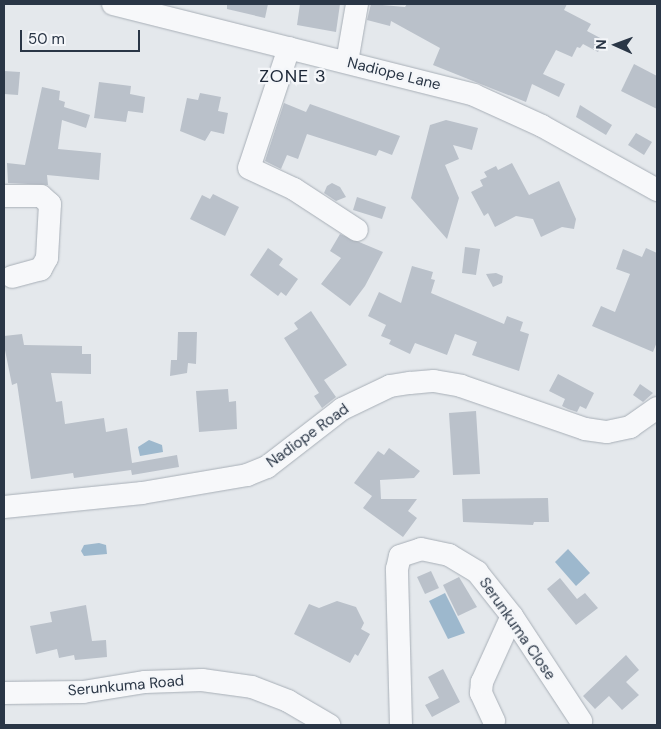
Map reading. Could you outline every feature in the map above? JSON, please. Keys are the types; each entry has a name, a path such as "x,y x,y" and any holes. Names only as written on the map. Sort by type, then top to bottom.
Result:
{"street":[{"name":"Nadiope Lane","path":"113,4 474,95 542,126 657,190"},
{"path":"347,62 357,4"},
{"path":"289,48 249,168 294,189 357,230"},
{"path":"4,196 41,196 50,204 47,258 41,269 12,277"},
{"name":"Nadiope Road","path":"4,507 142,493 247,475 267,467 342,409 390,386 410,382 434,381 461,386 585,429 607,432 630,427 657,408"},
{"name":"Serunkuma Close","path":"401,725 397,569 400,556 421,549 463,562 476,572 512,616 581,721"},
{"path":"494,721 481,693 482,682 512,616"},
{"name":"Serunkuma Road","path":"4,693 83,692 145,682 202,680 252,687 288,701 328,725"}],"water":[{"path":"149,440 162,445 163,452 140,456 138,447"},
{"path":"99,543 106,545 107,554 84,556 81,551 84,545"},
{"path":"568,549 590,573 576,586 555,562"},
{"path":"445,593 465,633 448,639 429,601"}],"building":[{"path":"227,4 268,4 265,18 227,9"},
{"path":"300,4 340,4 336,32 297,25"},
{"path":"371,4 405,7 407,4 567,4 564,10 591,24 587,31 604,40 598,52 583,44 580,48 577,47 572,57 556,50 543,74 565,84 559,97 532,84 526,102 433,65 440,48 391,21 390,26 367,20"},
{"path":"634,64 657,76 657,109 621,91"},
{"path":"4,71 20,72 18,95 4,94"},
{"path":"99,82 131,86 130,94 145,97 143,113 128,111 126,122 94,118"},
{"path":"42,87 60,91 59,100 65,102 64,107 90,115 86,128 62,120 58,149 101,153 99,180 47,175 48,185 8,183 7,163 25,165"},
{"path":"200,93 221,97 218,111 228,113 224,134 211,131 205,141 180,131 187,98 198,100"},
{"path":"284,103 306,112 310,104 400,136 392,155 379,150 376,156 307,134 298,159 287,155 281,169 265,161"},
{"path":"580,105 612,125 606,135 576,117"},
{"path":"446,120 478,128 472,150 453,145 459,159 445,165 459,198 447,239 411,198 430,125"},
{"path":"636,133 652,142 644,155 628,145"},
{"path":"512,163 529,195 559,181 576,219 574,229 562,227 541,237 533,219 516,216 495,227 488,213 484,216 471,192 483,186 480,180 487,177 484,172 496,166 498,170"},
{"path":"332,183 340,187 346,197 336,201 324,193 327,186"},
{"path":"213,194 239,207 225,236 190,219 202,195 210,199"},
{"path":"357,197 386,207 382,219 353,210"},
{"path":"340,234 383,252 365,286 350,306 321,284 341,258 330,251"},
{"path":"465,247 480,249 476,275 462,273"},
{"path":"268,248 283,259 279,265 298,279 286,296 281,292 278,296 250,275"},
{"path":"646,248 657,253 657,342 653,352 592,326 601,306 615,312 630,274 616,269 623,249 642,257"},
{"path":"412,266 433,272 431,279 435,280 431,293 504,324 507,316 523,322 520,331 529,334 519,371 472,355 477,342 455,334 447,355 415,343 410,354 389,344 391,340 381,336 386,325 368,316 379,292 401,303"},
{"path":"496,273 503,276 502,283 493,287 486,274"},
{"path":"311,311 347,365 324,380 336,397 322,408 314,396 319,393 284,338 298,329 294,323"},
{"path":"178,332 197,332 196,364 188,363 187,373 170,376 171,360 177,360"},
{"path":"22,334 24,345 82,346 82,354 91,354 91,374 51,373 56,402 62,401 65,424 104,418 106,432 127,428 132,463 177,455 179,467 132,475 131,470 74,478 73,473 31,479 17,383 12,385 4,345 4,336"},
{"path":"558,374 594,393 586,409 580,406 577,412 568,409 562,406 565,399 549,391"},
{"path":"640,384 653,393 643,402 633,395"},
{"path":"228,389 229,402 236,401 237,429 199,432 196,391"},
{"path":"476,411 480,474 453,475 449,413"},
{"path":"389,448 420,471 414,478 380,480 381,499 417,499 408,511 417,518 403,537 363,508 372,496 354,483 378,451 384,455"},
{"path":"548,498 549,522 534,522 533,525 463,522 462,499"},
{"path":"431,571 439,588 425,594 417,577"},
{"path":"459,577 477,607 458,616 443,585"},
{"path":"560,578 577,599 585,593 598,608 576,625 547,589"},
{"path":"337,601 356,607 364,623 361,629 370,634 358,656 355,654 350,663 294,634 309,604 319,608"},
{"path":"86,605 92,641 106,640 107,657 75,660 74,655 59,658 57,649 36,654 30,626 52,622 50,612"},
{"path":"626,655 639,670 626,682 639,695 622,710 609,696 595,709 583,696"},
{"path":"443,669 460,702 432,717 425,705 439,698 428,677"}],"district":[{"name":"ZONE 3","path":"293,76"}]}
